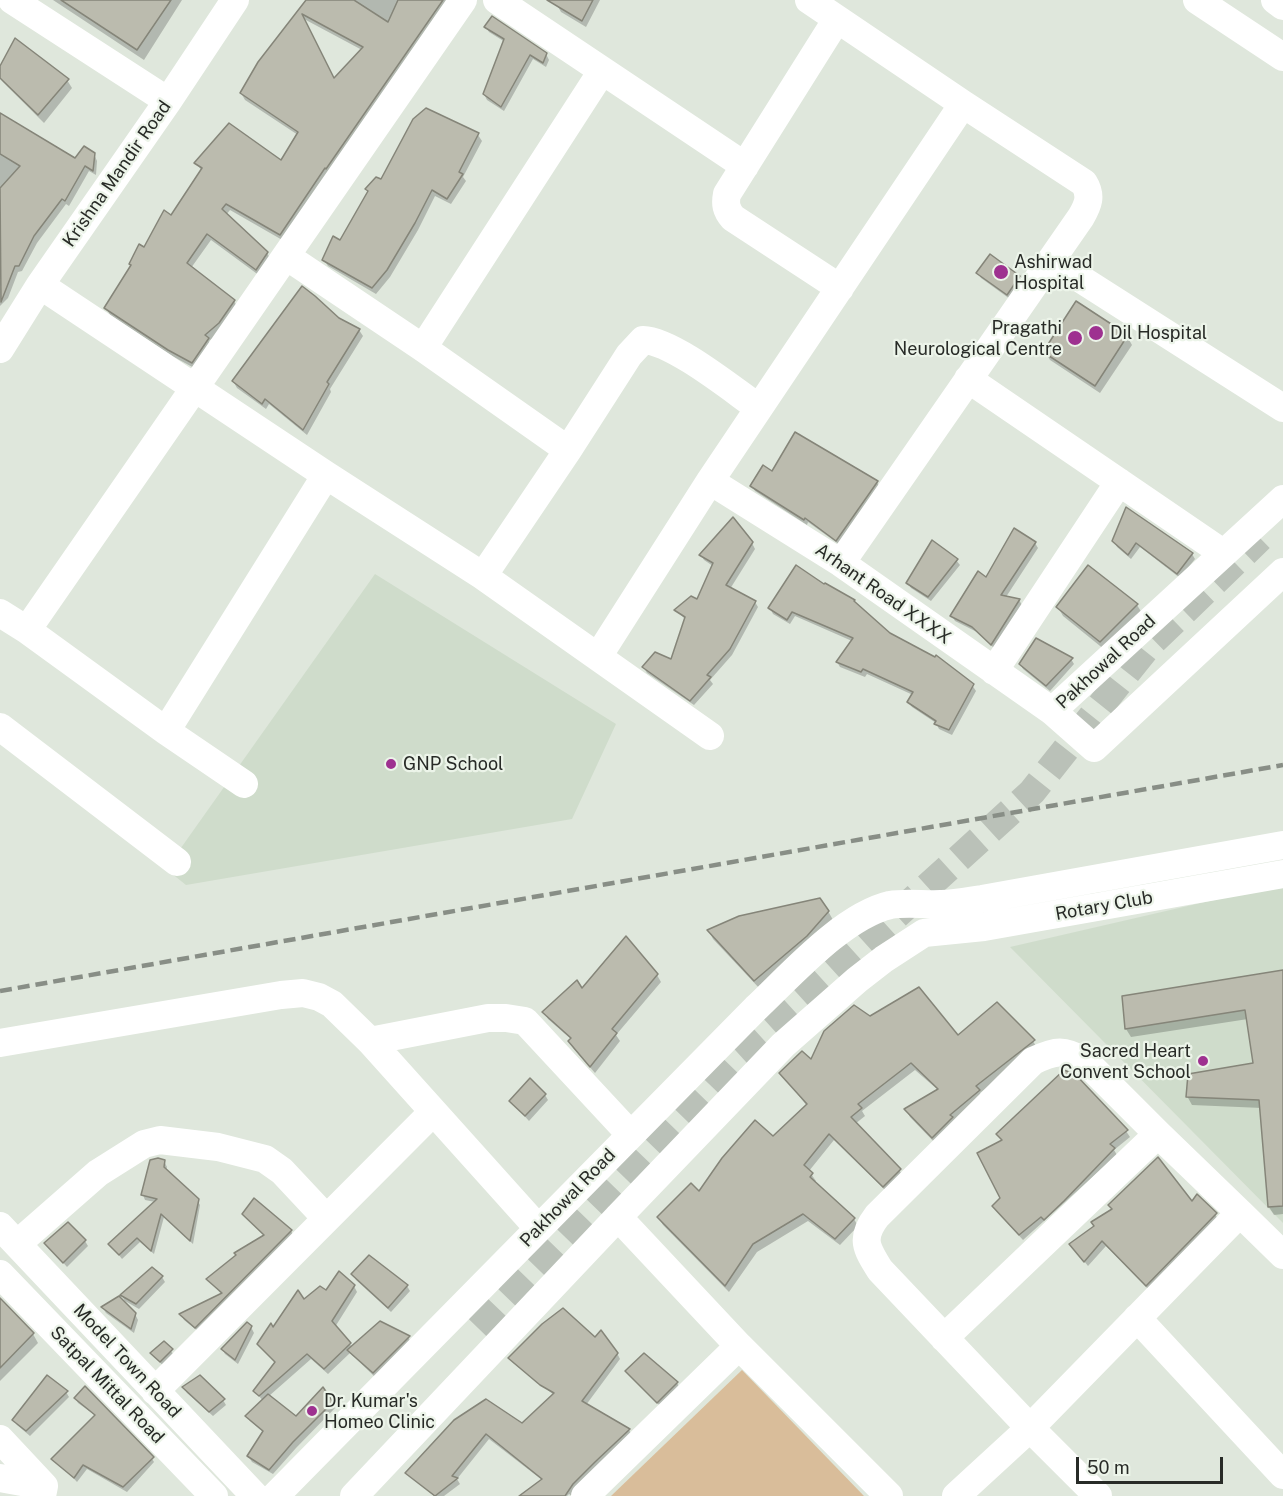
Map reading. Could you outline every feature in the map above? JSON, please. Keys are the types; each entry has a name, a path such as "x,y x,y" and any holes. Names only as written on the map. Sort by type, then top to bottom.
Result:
{"street":[{"path":"12,0 168,101"},
{"name":"Krishna Mandir Road","path":"0,349 40,285 235,0"},
{"path":"27,630 463,0"},
{"path":"497,0 745,166"},
{"path":"809,0 1084,183 1089,190 1086,208 841,562"},
{"path":"1197,0 1283,57"},
{"path":"1275,0 1283,6"},
{"path":"837,19 727,194 726,206 733,218 840,288"},
{"path":"423,348 602,70"},
{"path":"598,656 710,482 963,104"},
{"path":"286,256 423,348 568,450"},
{"path":"1051,260 1283,408"},
{"path":"40,285 195,389 483,576 710,736"},
{"path":"483,576 629,355 643,340 654,340 671,348 759,408"},
{"path":"968,379 1223,553"},
{"path":"166,731 326,475"},
{"name":"Arhant Road XXXX","path":"710,482 841,562 1052,711"},
{"path":"994,670 1119,482"},
{"name":"Pakhowal Road","path":"1283,499 1052,711 1094,748 1283,572"},
{"path":"0,613 244,784"},
{"path":"0,727 177,862"},
{"path":"983,913 1283,845"},
{"name":"Rotary Club","path":"618,1216 783,1046 857,980 924,933 983,913 1283,874"},
{"name":"Pakhowal Road","path":"275,1496 630,1134 834,936 870,911 893,905 944,904 983,913"},
{"path":"0,1043 303,993 319,997 332,1004 370,1041 538,1228"},
{"path":"370,1041 488,1018 525,1021 630,1134"},
{"path":"1098,1496 880,1270 867,1248 866,1238 877,1216 1034,1061 1059,1051 1073,1054 1086,1062 1283,1256"},
{"path":"155,1391 433,1112"},
{"path":"944,1338 1158,1134"},
{"path":"9,1235 144,1144 160,1140 218,1147 265,1159 282,1171 326,1218"},
{"path":"956,1496 1030,1428 1240,1213"},
{"path":"354,1496 618,1216 739,1346 889,1496"},
{"name":"Model Town Road","path":"9,1235 255,1496"},
{"name":"Satpal Mittal Road","path":"0,1274 214,1496"},
{"path":"1137,1318 1283,1475"},
{"path":"585,1496 739,1346"},
{"path":"0,1439 43,1491"},
{"path":"0,1478 43,1491"}],"shaded area":[{"path":"375,574 616,724 572,819 186,885 166,869"},
{"name":"Sacred Heart Convent School","path":"1283,884 1283,1223 1010,947"},
{"path":"742,1370 864,1496 611,1496"}],"building":[{"path":"61,0 171,0 137,50"},
{"path":"306,0 354,0 388,22 398,0 443,0 280,235 226,204 222,209 268,252 256,270 207,234 187,263 235,300 219,323 205,335 209,338 192,363 104,308 131,265 129,264 139,244 144,247 164,210 171,215 202,168 194,163 229,123 281,160 298,132 240,93 258,62","holes":["302,14 363,47 334,78"]},
{"path":"547,0 593,0 582,21"},
{"path":"492,16 547,53 543,63 530,55 501,107 483,94 504,39 484,27"},
{"path":"15,38 69,79 38,115 0,78 0,66"},
{"path":"426,108 479,133 459,172 463,174 447,199 432,190 387,270 372,288 322,260 333,236 340,240 368,191 365,189 376,177 381,179 413,119"},
{"path":"0,113 75,158 84,146 95,153 93,171 85,166 65,201 62,199 34,236 19,266 15,266 1,302 0,188 20,166 0,154"},
{"path":"990,254 1020,276 1007,295 976,273"},
{"path":"302,286 339,318 360,329 327,382 329,384 303,430 265,399 262,404 232,381"},
{"path":"1076,301 1128,335 1095,386 1043,352"},
{"path":"795,432 878,481 836,541 805,518 804,520 750,486 763,465 772,471"},
{"path":"1126,507 1193,553 1177,574 1136,543 1128,555 1112,541"},
{"path":"733,517 753,542 726,585 756,601 730,649 707,675 711,677 690,701 642,667 655,652 671,659 685,617 674,610 691,596 697,599 713,563 699,555"},
{"path":"1014,528 1036,542 1001,595 1020,599 991,645 972,627 950,616 978,571 986,577"},
{"path":"932,540 958,559 928,597 906,583"},
{"path":"796,565 824,584 855,600 890,633 935,657 936,655 974,684 949,730 934,724 936,721 907,702 913,692 863,669 861,672 836,662 853,638 792,612 787,620 768,608"},
{"path":"1088,565 1138,604 1100,642 1056,607"},
{"path":"1036,638 1073,658 1046,686 1019,664"},
{"path":"820,898 829,911 807,936 754,981 707,930 739,916"},
{"path":"626,936 658,974 612,1029 617,1033 590,1067 568,1041 571,1038 542,1012 577,980 582,988"},
{"path":"1283,970 1283,1206 1268,1207 1259,1100 1186,1097 1188,1074 1253,1063 1245,1010 1125,1029 1122,996"},
{"path":"919,987 958,1035 997,1002 1035,1040 976,1086 980,1090 950,1115 953,1117 932,1138 904,1109 938,1089 911,1063 858,1104 862,1108 851,1117 901,1169 883,1187 829,1134 804,1165 813,1173 810,1177 855,1218 835,1239 803,1214 753,1244 725,1286 657,1217 691,1183 699,1191 722,1158 755,1120 773,1136 807,1104 779,1073 802,1051 811,1059 824,1031 854,1005 870,1016"},
{"path":"1064,1070 1076,1075 1128,1130 1110,1144 1115,1148 1064,1201 1044,1220 1041,1217 1019,1235 992,1206 1000,1198 977,1153 1002,1140 996,1134"},
{"path":"530,1078 546,1094 525,1116 509,1101"},
{"path":"1158,1157 1192,1201 1197,1194 1217,1213 1146,1286 1102,1241 1084,1262 1069,1244 1094,1226 1091,1222 1112,1209 1108,1205"},
{"path":"158,1158 165,1160 164,1167 199,1199 190,1241 161,1214 151,1251 137,1238 119,1255 108,1244 157,1199 141,1195 150,1160"},
{"path":"254,1198 292,1230 195,1328 179,1314 222,1293 206,1279 236,1255 234,1253 264,1235 242,1214"},
{"path":"68,1222 86,1240 63,1263 44,1243"},
{"path":"369,1255 408,1285 388,1308 351,1274"},
{"path":"152,1267 163,1276 136,1304 120,1295"},
{"path":"339,1271 355,1285 332,1321 351,1343 324,1369 307,1354 259,1396 253,1391 275,1362 257,1344 271,1323 273,1327 298,1290 304,1299 320,1286 326,1290"},
{"path":"119,1296 136,1313 131,1329 101,1307"},
{"path":"0,1298 34,1333 0,1368"},
{"path":"563,1308 595,1337 601,1330 618,1353 582,1401 630,1429 573,1484 565,1496 519,1496 542,1479 486,1434 452,1476 458,1478 435,1496 405,1473 454,1420 486,1399 522,1423 554,1393 540,1385 508,1358 542,1324"},
{"path":"380,1321 410,1336 373,1373 347,1350"},
{"path":"247,1322 252,1326 235,1360 221,1349"},
{"path":"164,1341 173,1349 160,1362 150,1353"},
{"path":"644,1353 678,1382 657,1403 625,1371"},
{"path":"47,1375 68,1391 26,1431 12,1420"},
{"path":"200,1375 225,1399 209,1412 182,1387"},
{"path":"85,1386 154,1457 123,1487 83,1465 74,1478 51,1459 95,1415 74,1398"},
{"path":"323,1387 333,1402 269,1470 247,1456 263,1431 245,1416 268,1394 296,1416"}],"tunnel":[{"path":"478,1328 737,1060 1032,792 1148,646 1260,538"}],"railway":[{"path":"0,991 1283,765"}],"place":[{"name":"Ashirwad Hospital","path":"1001,272"},
{"name":"Dil Hospital","path":"1096,333"},
{"name":"Pragathi Neurological Centre","path":"1075,338"},
{"name":"GNP School","path":"391,764"},
{"name":"Sacred Heart Convent School","path":"1203,1061"},
{"name":"Dr. Kumar's Homeo Clinic","path":"312,1411"}]}
